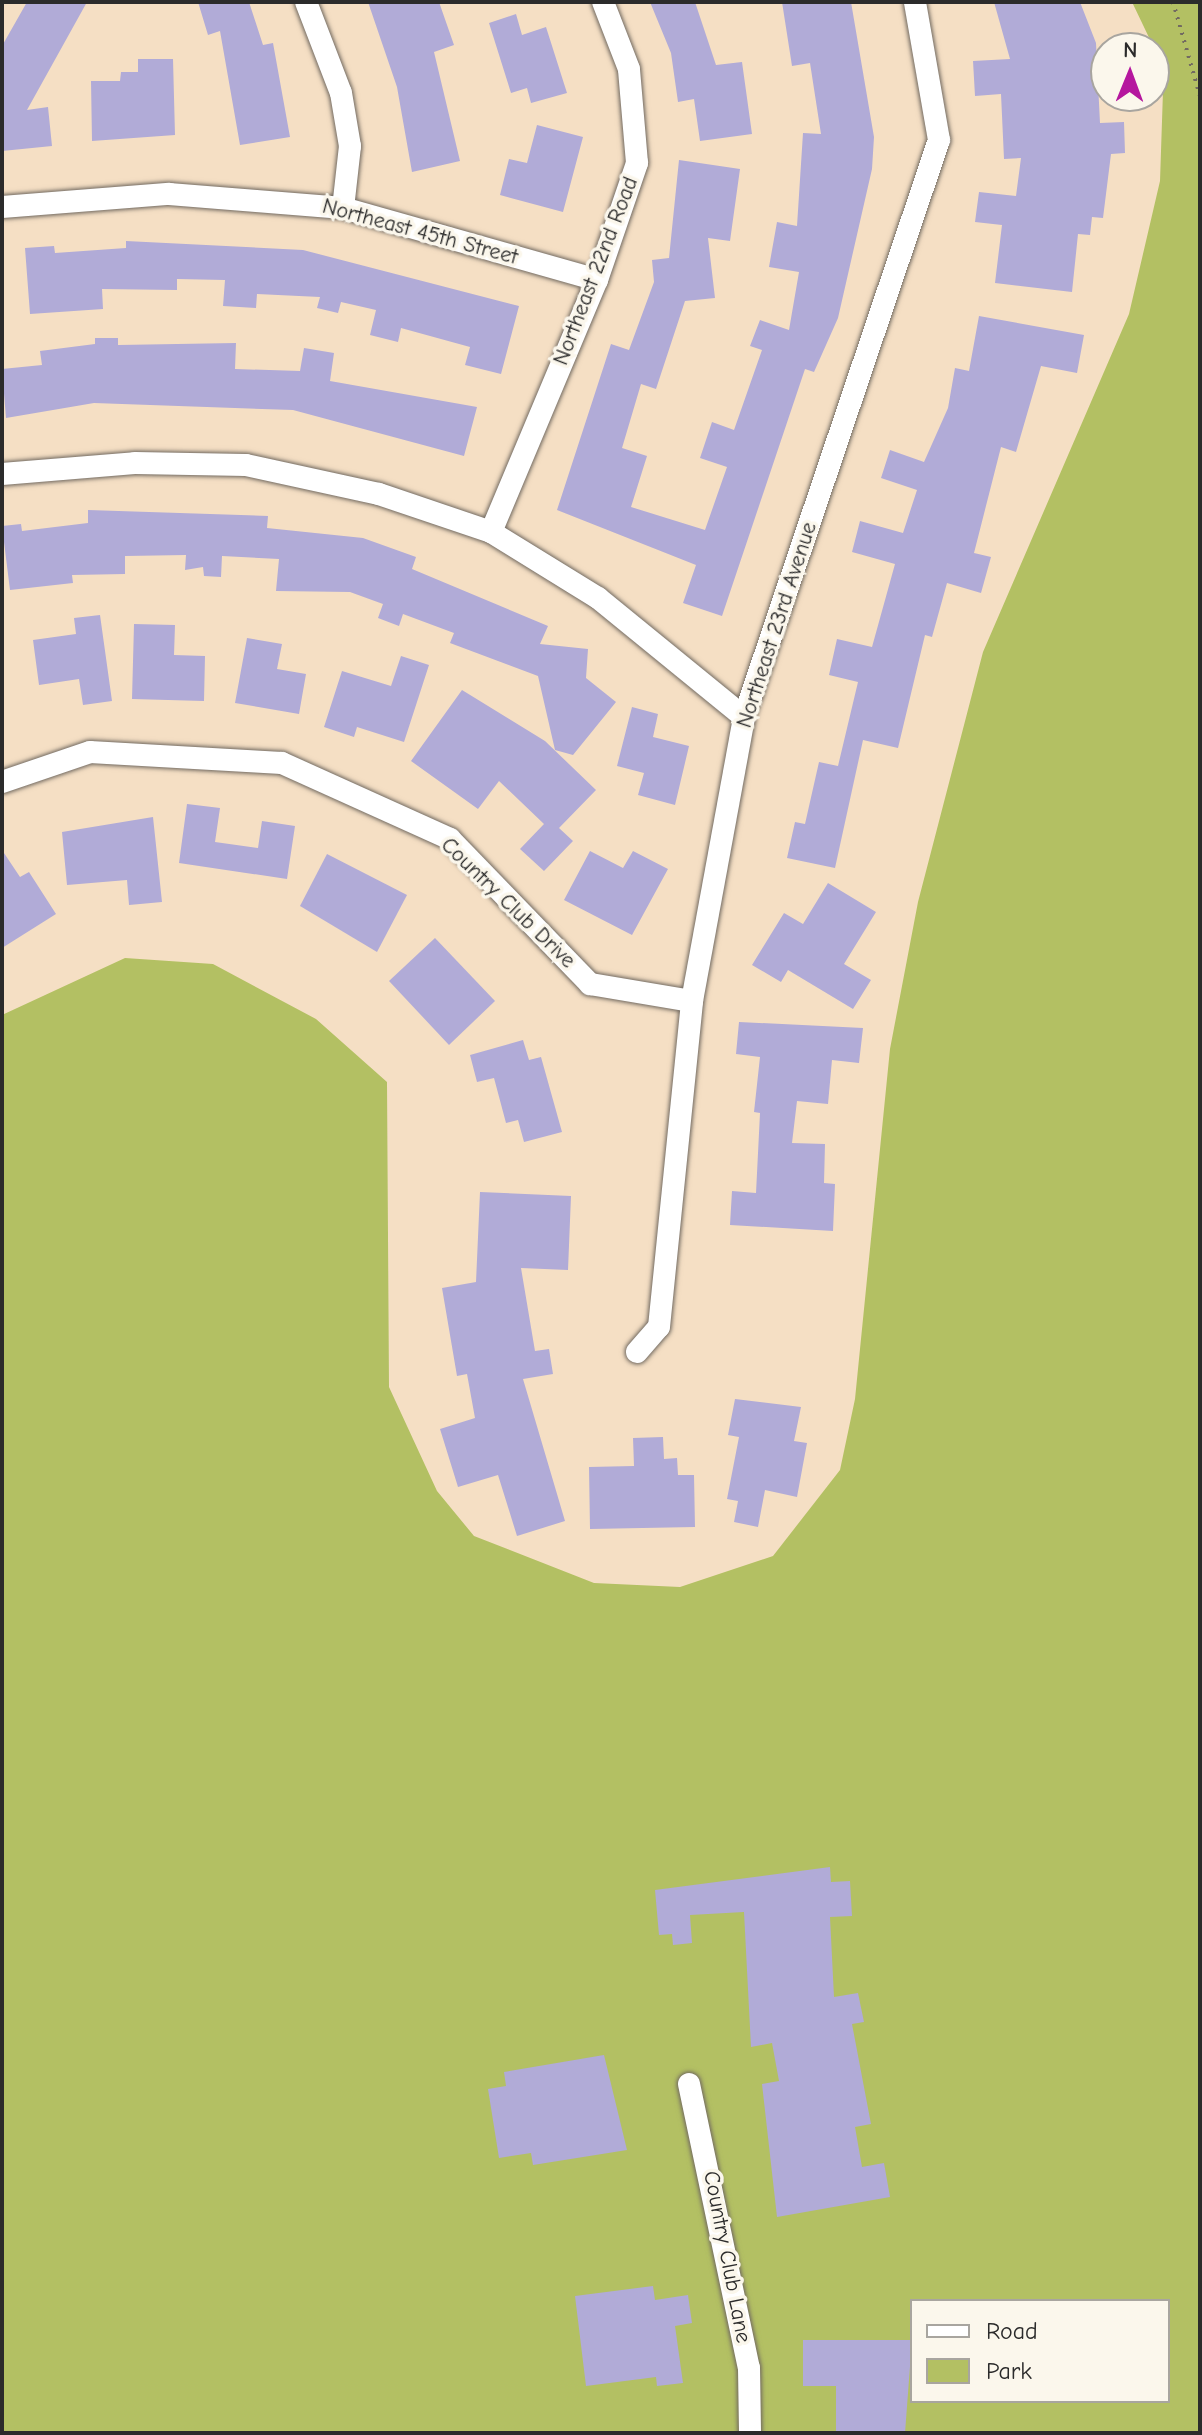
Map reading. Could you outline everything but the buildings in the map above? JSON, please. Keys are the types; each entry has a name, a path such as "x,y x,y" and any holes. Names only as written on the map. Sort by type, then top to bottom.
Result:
{"street":[{"path":"306,2 341,93 350,146 343,208"},
{"name":"Northeast 22nd Road","path":"491,532 597,280 637,163 629,69 603,2"},
{"name":"Northeast 23rd Avenue","path":"637,1352 659,1327 692,1001 744,717 939,140 915,2"},
{"name":"Northeast 45th Street","path":"2,207 169,194 343,208 597,280"},
{"path":"2,474 135,463 246,465 379,494 491,532 598,598 744,717"},
{"name":"Country Club Drive","path":"2,782 90,752 282,763 450,839 590,984 692,1001"},
{"name":"Country Club Lane","path":"689,2084 749,2368 750,2433"}],"path":[{"path":"1173,2 1200,96"}],"green space":[{"path":"1132,2 1200,2 1200,2433 2,2433 2,1015 125,958 213,964 316,1019 387,1082 389,1387 437,1491 474,1536 594,1583 680,1587 773,1556 840,1470 855,1399 890,1049 918,902 983,652 1129,314 1160,181 1162,112 1170,112 1170,32 1146,32"}]}
